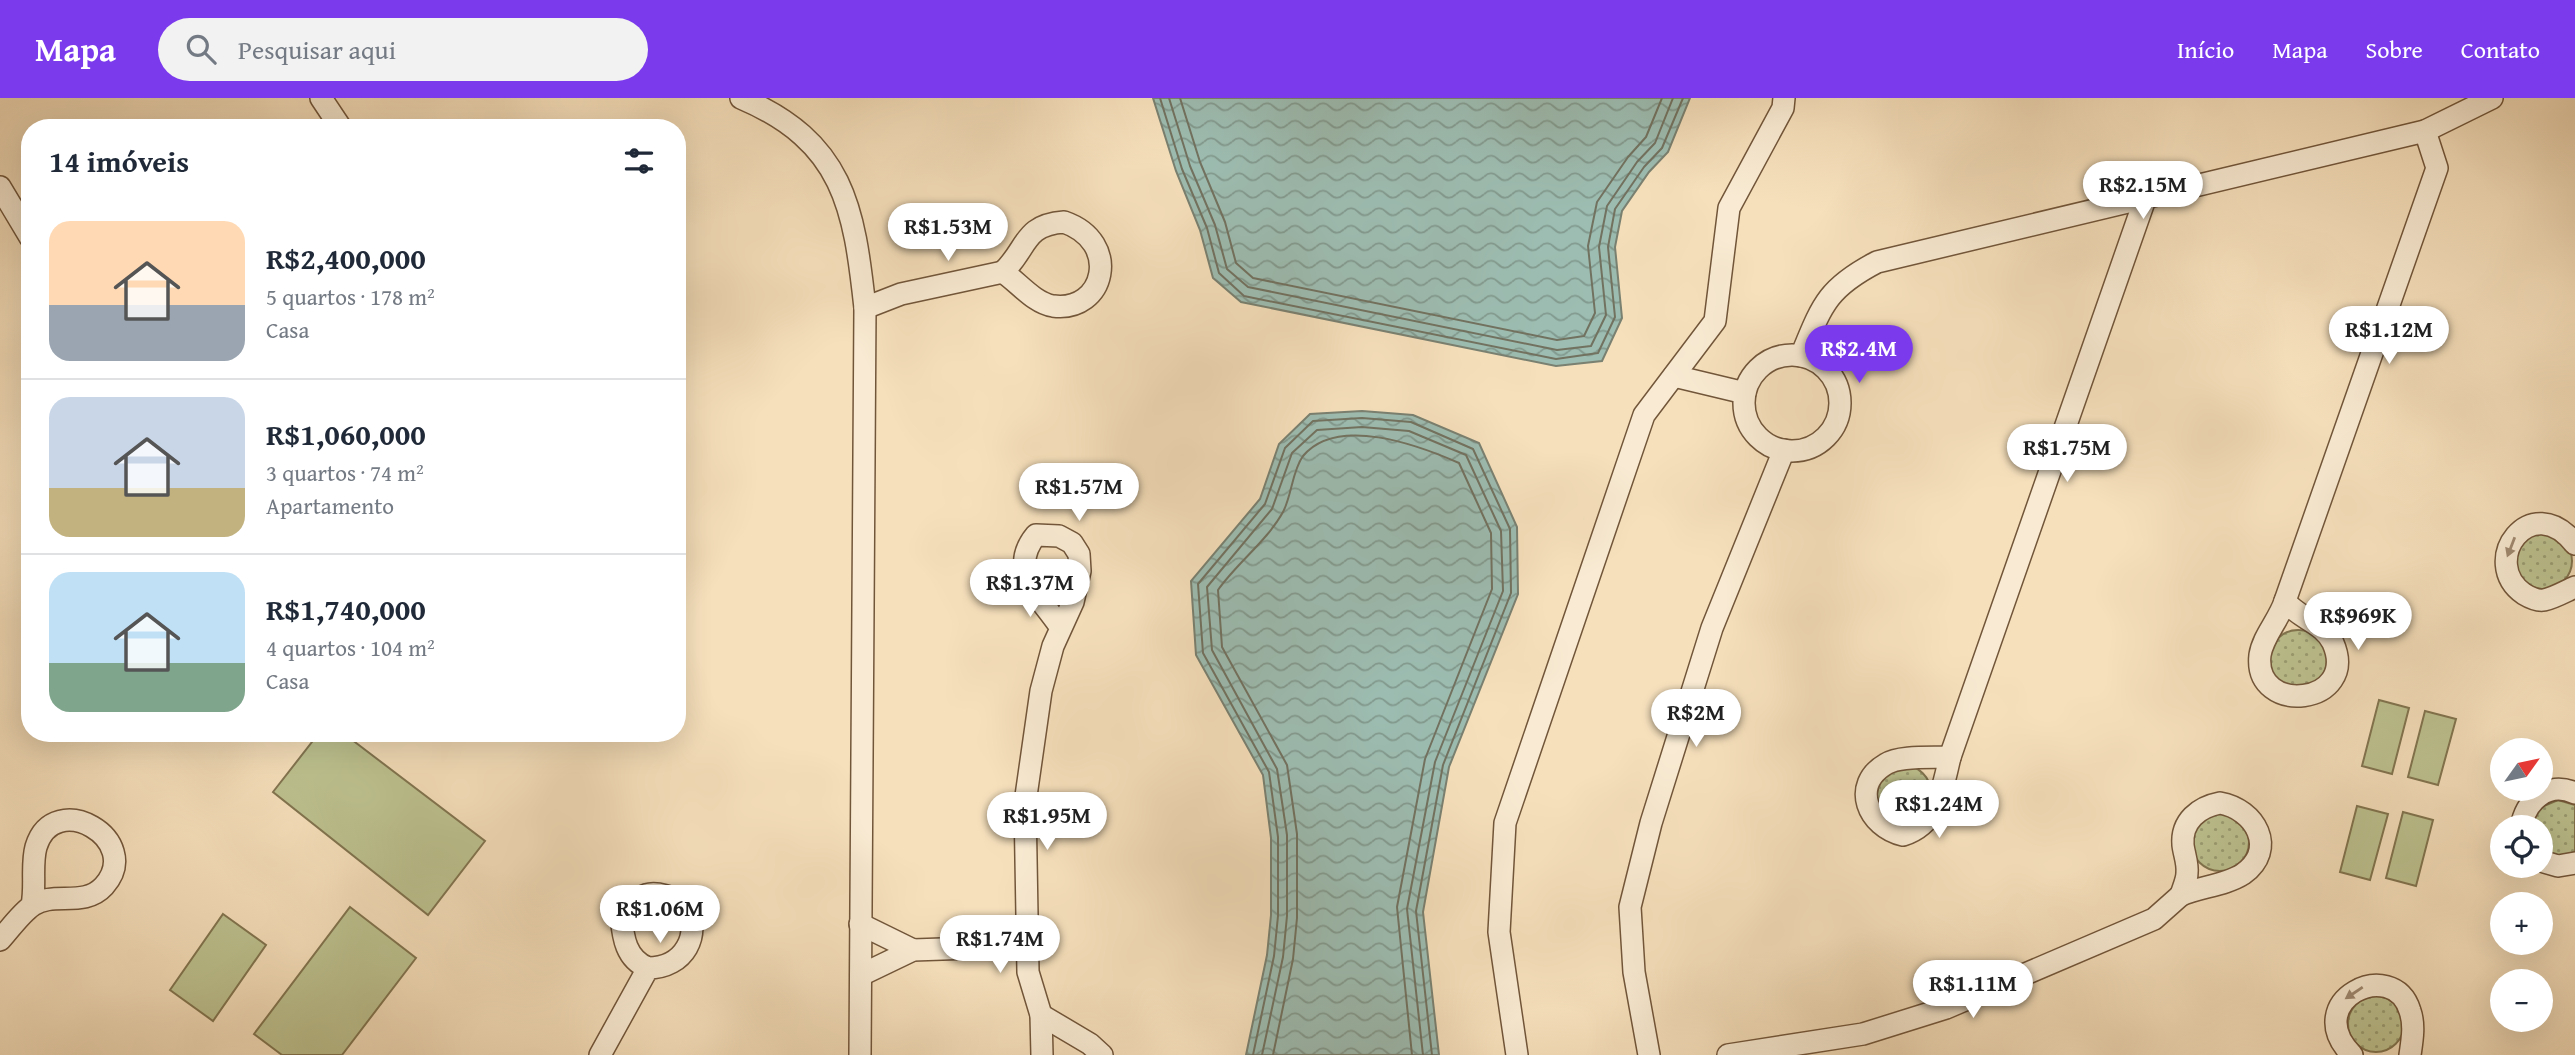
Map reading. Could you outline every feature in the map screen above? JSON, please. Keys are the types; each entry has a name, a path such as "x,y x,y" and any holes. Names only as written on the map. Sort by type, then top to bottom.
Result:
{"street":[{"path":"321,98 335,119"},
{"path":"741,98 791,124 831,169 848,202 858,236 865,308 860,1055"},
{"path":"1517,1055 1499,932 1505,823 1644,415 1715,321 1729,208 1783,108 1784,98"},
{"path":"1801,356 1821,305 1847,278 1878,262 2425,131 2492,98"},
{"path":"2285,601 2293,612 2321,627 2332,639 2337,654 2336,669 2330,682 2320,692 2307,697 2292,697 2279,692 2268,683 2260,656 2285,601 2437,168 2425,131"},
{"path":"0,187 21,222"},
{"path":"1950,757 1964,710 2145,199"},
{"path":"865,308 901,294 1003,272 1017,258 1023,243 1033,230 1048,223 1065,222 1080,228 1093,238 1100,253 1101,270 1096,286 1084,298 1069,305 1053,306 1037,300 1003,272"},
{"path":"861,274 901,294"},
{"path":"1781,356 1801,356 1820,364 1833,379 1838,388 1840,410 1832,430 1816,445 1795,451 1784,450 1765,441 1750,425 1745,393 1755,373 1762,366 1781,356"},
{"path":"1674,376 1745,393"},
{"path":"1649,1055 1634,972 1630,907 1651,823 1712,628 1784,450"},
{"path":"2575,544 2554,524 2540,523 2527,527 2515,536 2508,548 2506,562 2512,582 2528,597 2544,600 2575,587"},
{"path":"1042,1055 1041,1015 1028,972 1025,803 1031,745 1041,691 1053,646 1061,628"},
{"path":"2525,815 2527,808 2542,793 2555,789 2575,793"},
{"path":"1728,1055 1863,1034 1946,1008 2154,919 2181,895 2242,874 2253,864 2259,852 2260,838 2255,824 2246,813 2234,805 2220,803 2206,806 2194,814 2185,827 2183,843 2187,874 2181,895"},
{"path":"0,940 32,905 42,901 83,898 103,888 113,865 109,844 102,832 77,820 52,826 42,835 36,847 32,905"},
{"path":"2553,865 2575,863"},
{"path":"861,975 913,950 1001,947 1029,922"},
{"path":"860,924 913,950"},
{"path":"1001,947 1028,972"},
{"path":"600,1055 648,968"},
{"path":"2352,1055 2342,1045 2337,1032 2336,1017 2341,1004 2350,993 2377,985 2403,997 2410,1009 2413,1025 2410,1055"},
{"path":"1041,1015 1090,1044 1102,1055"}],"green space":[{"path":"2539,533 2549,533 2564,541 2570,550 2570,572 2564,581 2549,589 2539,589 2521,577 2516,566 2516,556 2528,538"},
{"path":"2298,630 2314,635 2322,643 2327,659 2322,675 2314,683 2298,688 2282,683 2274,675 2269,659 2274,643 2282,635"},
{"path":"2379,700 2409,708 2392,774 2362,766"},
{"path":"2425,711 2456,719 2438,785 2408,777"},
{"path":"312,742 355,742 485,841 428,915 273,792"},
{"path":"1903,765 1914,767 1923,773 1929,782 1929,804 1923,813 1914,819 1903,821 1892,819 1883,813 1877,804 1875,793 1877,782 1883,773 1892,767"},
{"path":"2558,800 2575,805 2575,853 2562,858 2553,855 2553,815 2536,815 2539,808"},
{"path":"2357,806 2388,814 2370,880 2340,872"},
{"path":"2403,812 2433,820 2416,886 2386,878"},
{"path":"2220,813 2236,818 2244,826 2249,842 2244,858 2236,866 2220,871 2204,866 2196,858 2191,842 2196,826 2204,818"},
{"path":"350,907 416,958 342,1055 282,1055 254,1034"},
{"path":"223,914 266,945 213,1021 170,990"},
{"path":"2370,996 2382,996 2392,1000 2400,1008 2404,1024 2400,1040 2392,1048 2382,1052 2370,1052 2360,1048 2352,1040 2348,1030 2348,1018 2352,1008 2360,1000"}],"water":[{"path":"1153,98 1690,98 1668,152 1649,172 1622,211 1615,247 1622,318 1602,361 1556,366 1241,302 1213,278 1200,230 1176,171"},
{"path":"1362,411 1413,415 1479,443 1517,527 1518,594 1449,767 1423,912 1439,1055 1246,1055 1267,955 1271,915 1271,838 1263,775 1196,655 1191,581 1260,499 1279,444 1310,414"}]}
